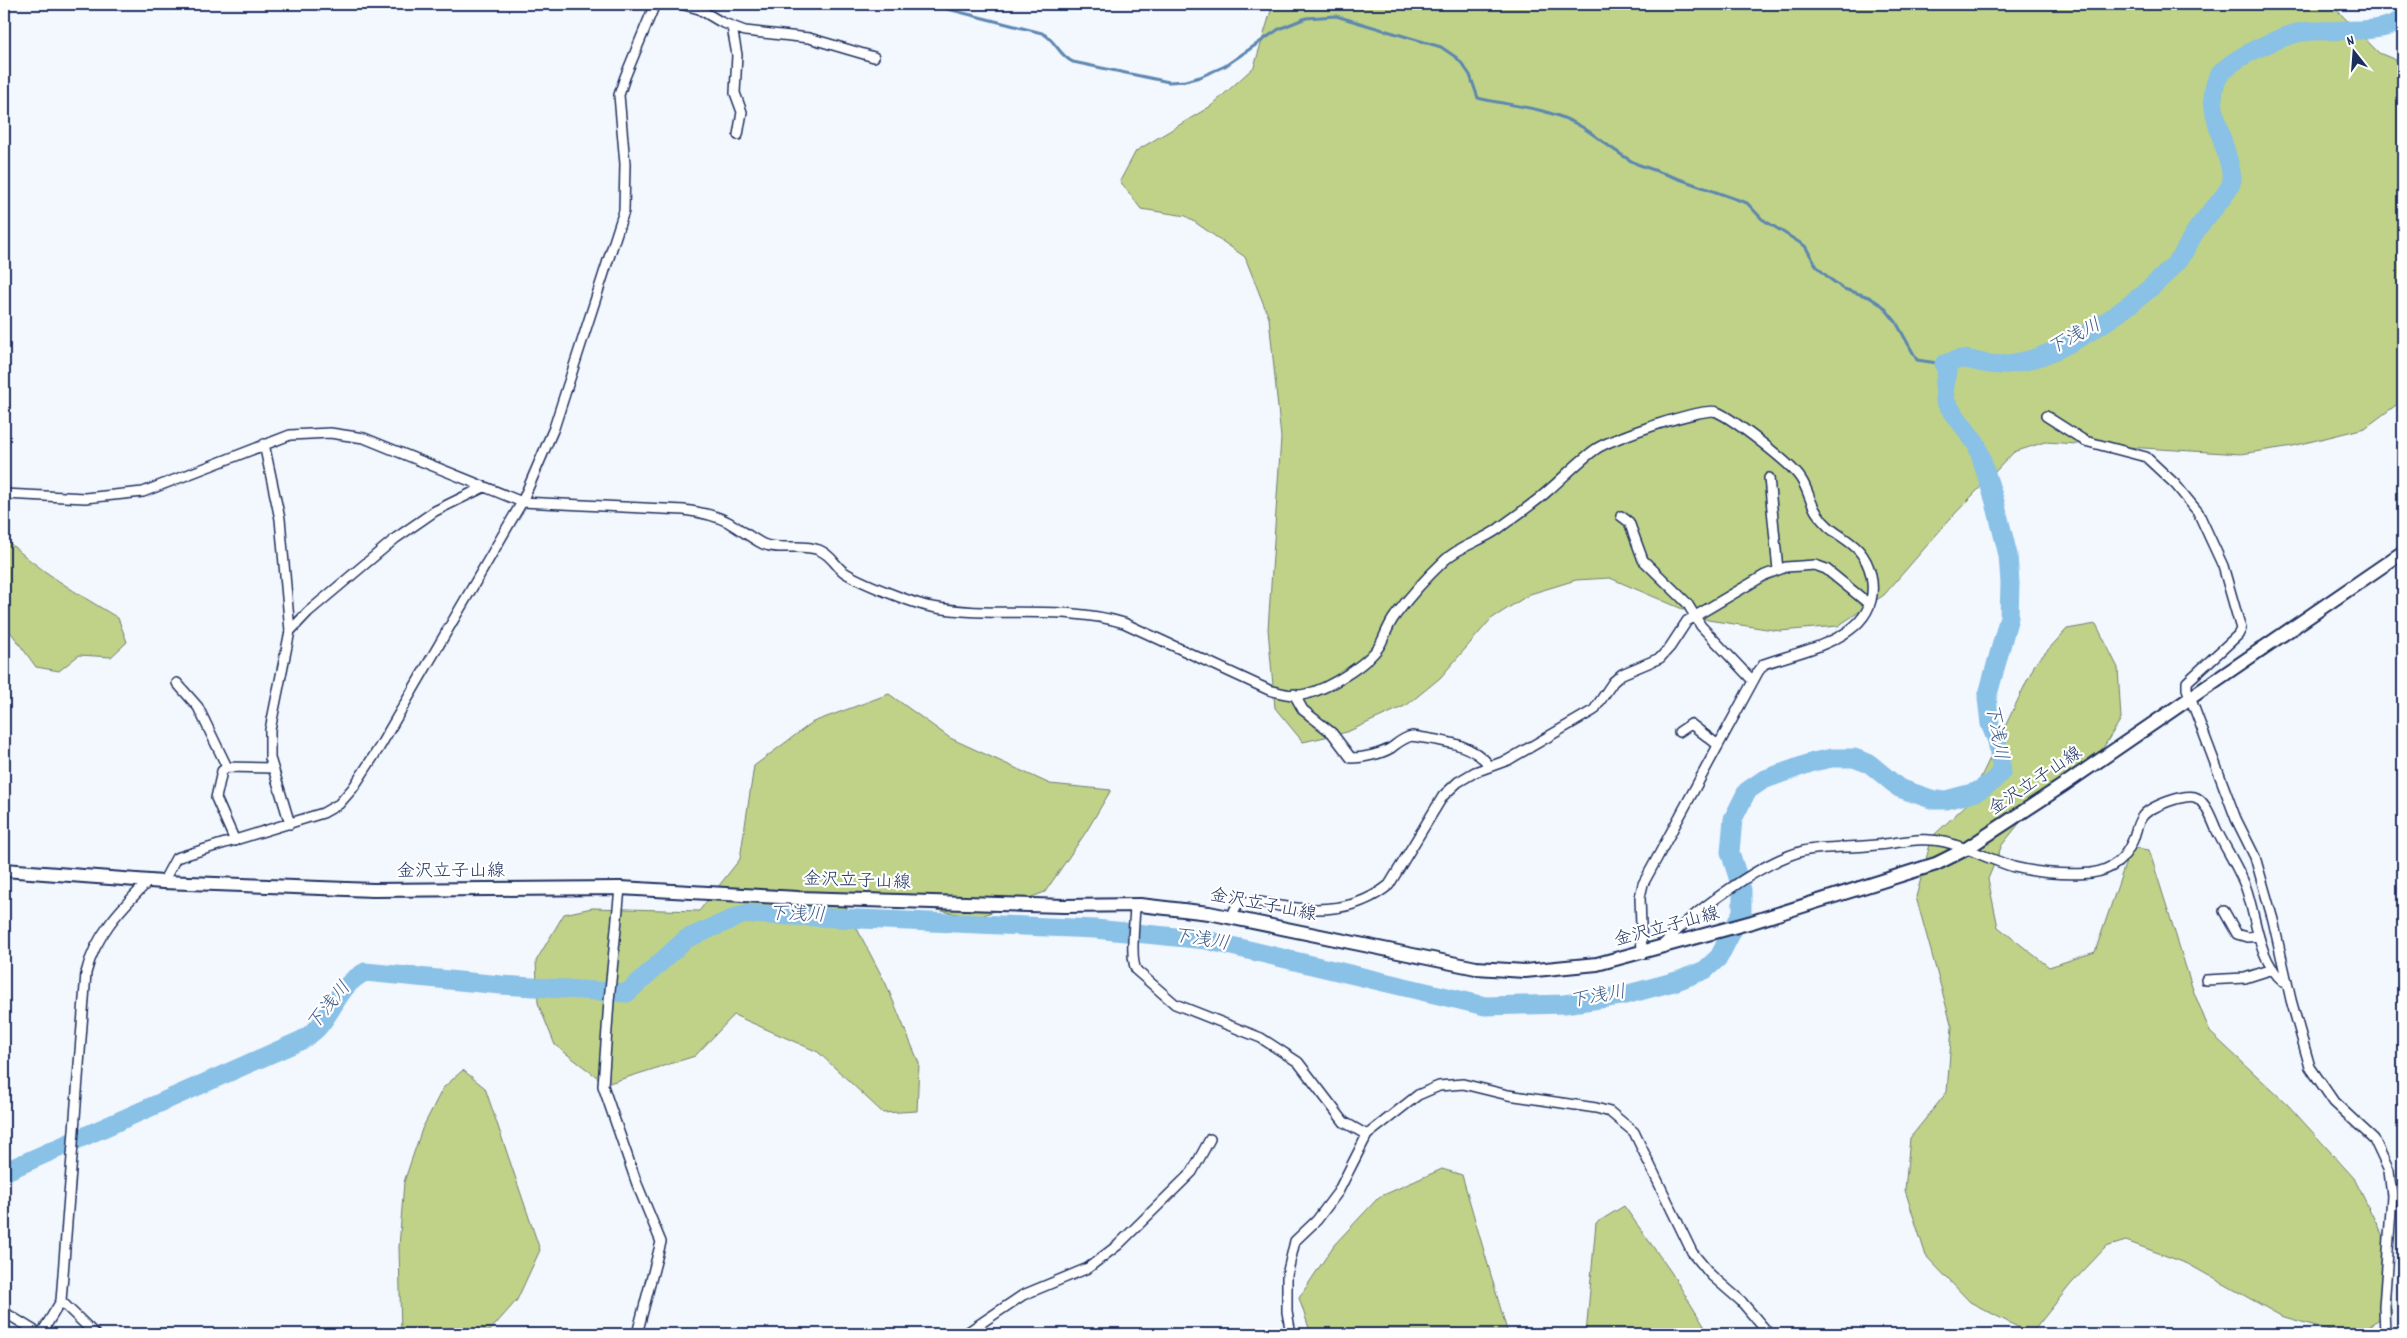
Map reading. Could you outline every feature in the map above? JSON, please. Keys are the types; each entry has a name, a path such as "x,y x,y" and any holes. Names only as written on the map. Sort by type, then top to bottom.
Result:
{"street":[{"path":"163,882 176,858 290,824 323,813 339,804 353,788 379,748 522,502 554,428 624,211 625,164 620,95 624,77 656,4"},
{"path":"681,4 699,9 732,27 756,33 809,38 874,57"},
{"path":"732,27 737,45 735,94 742,112 738,135"},
{"path":"4,494 85,498 144,492 290,435 314,432 364,438 522,502 684,510 706,514 726,521 765,544 800,546 819,550 834,558 843,571 903,598 931,607 994,613 1103,617 1124,624 1269,690 1306,694 1330,685 1353,670 1378,648 1394,617 1447,558 1495,531 1548,491 1598,447 1667,421 1703,411 1715,411 1760,442 1799,475 1816,513 1825,523 1860,549 1866,560 1872,589 1864,616 1832,642 1764,664 1643,884 1640,897 1642,954"},
{"path":"2046,416 2085,441 2146,457 2175,484 2198,512 2223,566 2241,625 2238,635 2187,682 2186,689 2236,819 2255,857 2310,1067 2328,1096 2374,1139 2389,1171 2392,1196 2384,1307 2385,1334"},
{"path":"264,444 280,519 290,631 270,730 270,758 290,824"},
{"path":"1769,478 1778,570"},
{"path":"290,631 308,612 396,538 435,511 484,487"},
{"path":"1621,516 1629,522 1643,560 1687,603 1721,649 1753,682"},
{"name":"金沢立子山線","path":"4,870 163,882 373,890 620,888 808,898 1064,906 1136,905 1232,917 1476,968 1534,970 1597,964 1714,934 1936,864 1966,849 2065,784 2403,552"},
{"path":"1232,917 1236,907 1242,903 1257,902 1309,910 1339,909 1376,895 1389,885 1443,796 1458,782 1490,766 1508,760 1594,710 1613,682 1622,674 1660,658 1670,647 1687,621 1778,570 1786,567 1815,564 1826,569 1869,604"},
{"path":"177,683 198,707 227,767"},
{"path":"1294,694 1303,710 1332,733 1351,758 1366,756 1390,748 1404,738 1412,736 1467,748 1481,755 1490,766"},
{"path":"1679,732 1691,724 1718,745"},
{"path":"235,841 216,798 222,771 227,767 273,768"},
{"path":"1660,948 1673,934 1741,881 1756,871 1805,851 1879,845 1920,839 1944,842 2015,867 2078,874 2095,872 2107,869 2122,861 2133,840 2140,819 2145,812 2182,797 2197,798 2208,812 2243,882 2258,936 2273,969 2278,977 2286,981"},
{"path":"4,1312 41,1334 61,1301 86,973 90,956 108,926 149,881"},
{"path":"620,888 603,1086 636,1184 660,1242 637,1334"},
{"path":"1136,905 1134,968 1137,971 1175,1004 1261,1038 1298,1062 1344,1122 1367,1135"},
{"path":"2224,911 2237,934 2247,937 2258,936"},
{"path":"2206,980 2245,978 2273,969"},
{"path":"1291,1334 1287,1312 1287,1275 1295,1241 1317,1220 1338,1192 1367,1135 1418,1095 1448,1084 1463,1084 1610,1112 1634,1132 1692,1252 1711,1275 1741,1301 1768,1334"},
{"path":"965,1334 1024,1295 1088,1268 1118,1245 1192,1172 1210,1139"},
{"path":"61,1301 95,1334"}],"green space":[{"path":"1273,4 2331,4 2379,53 2403,63 2403,400 2365,428 2293,446 2241,454 2045,442 2014,452 1950,519 1884,595 1838,626 1780,631 1708,620 1610,578 1576,580 1530,594 1491,619 1440,678 1407,705 1347,732 1303,742 1275,708 1268,629 1281,438 1269,318 1245,257 1186,216 1141,209 1120,181 1136,151 1211,106 1254,67"},
{"path":"4,538 44,571 118,618 127,642 111,657 79,655 59,671 36,667 4,623"},
{"path":"2096,624 2118,668 2121,719 2095,761 2033,806 2002,845 1988,879 1998,927 2049,967 2095,952 2131,847 2149,850 2193,990 2210,1032 2288,1105 2354,1178 2387,1245 2391,1312 2355,1334 2344,1334 2281,1316 2188,1264 2126,1241 2106,1247 2071,1284 2031,1334 1970,1302 1926,1256 1905,1190 1910,1138 1947,1092 1952,1027 1916,897 1932,837 1969,802 2035,664 2067,629"},
{"path":"889,694 950,738 1050,784 1111,790 1086,832 1045,892 976,918 885,899 844,904 886,984 919,1063 917,1111 883,1113 818,1052 734,1015 695,1056 606,1084 555,1045 538,1003 536,961 564,914 592,908 699,911 740,859 754,766 813,722"},
{"path":"463,1070 485,1088 540,1250 517,1300 487,1334 401,1334 399,1247 404,1182 422,1129 443,1088"},
{"path":"1442,1169 1462,1175 1508,1334 1311,1334 1299,1298 1334,1245 1379,1197"},
{"path":"1624,1206 1671,1272 1709,1334 1586,1334 1596,1223"}],"waterway":[{"path":"928,4 1042,33 1050,39 1064,56 1073,62 1169,82 1185,81 1200,77 1225,66 1279,29 1306,18 1336,16 1441,47 1457,58 1463,65 1470,75 1478,98 1557,115 1582,127 1637,164 1747,203 1762,219 1805,246 1817,267 1830,279 1844,289 1869,297 1883,306 1896,322 1917,360 1944,364"},
{"name":"下浅川","path":"4,1172 302,1040 318,1027 349,983 365,972 501,985 627,993 686,939 744,914 1095,929 1206,940 1485,1006 1564,1004 1621,996 1677,981 1705,970 1719,957 1742,912 1742,890 1730,852 1733,819 1747,791 1763,780 1813,762 1832,758 1854,758 1870,764 1899,788 1934,800 1946,800 1976,792 1992,782 2002,771 1997,741 1990,724 1987,698 2009,617 2010,583 2008,555 1995,502 1977,445 1945,401 1944,384 1947,373 1944,364 1962,359 1991,364 2010,364 2035,358 2057,349 2105,322 2166,273 2181,257 2201,223 2223,197 2231,184 2230,166 2214,106 2214,91 2217,79 2226,68 2241,57 2259,48 2297,33 2368,30 2394,24 2403,18"}]}
